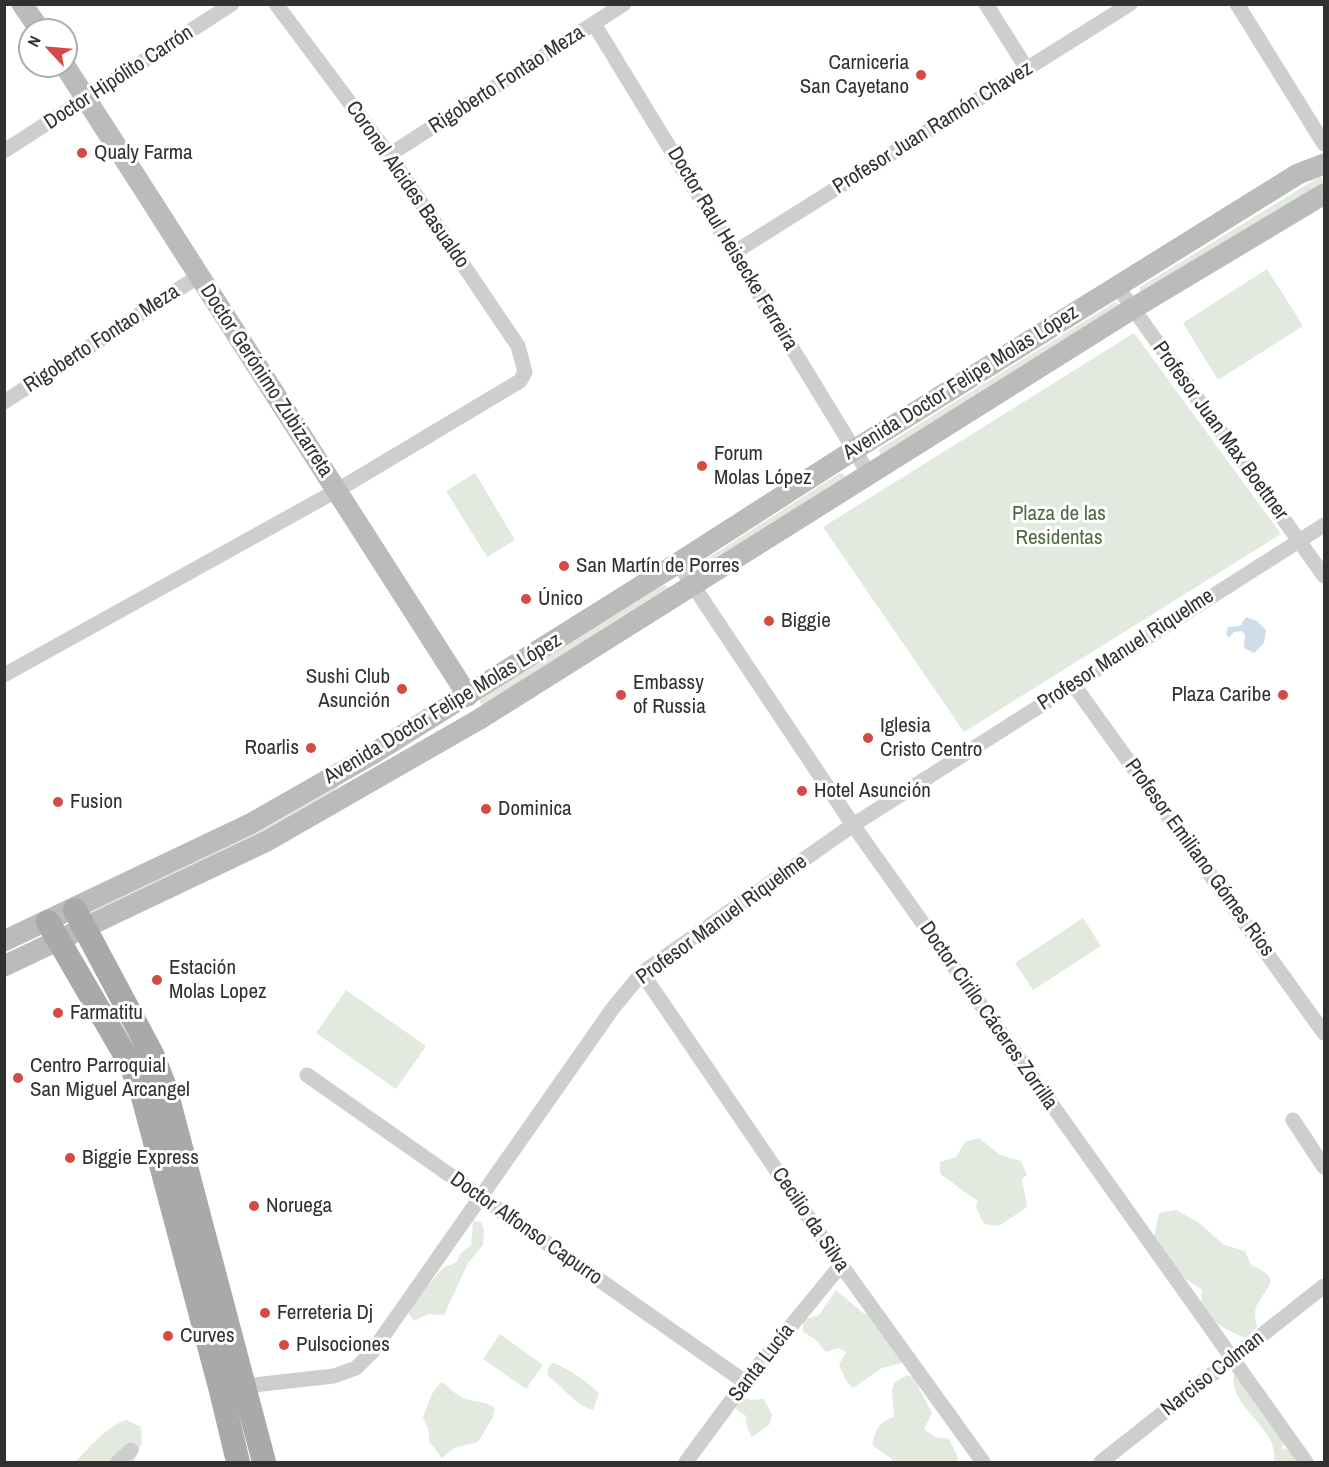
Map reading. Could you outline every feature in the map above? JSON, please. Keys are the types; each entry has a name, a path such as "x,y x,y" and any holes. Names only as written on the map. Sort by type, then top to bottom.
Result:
{"main road":[{"path":"22,4 32,18"},
{"name":"Doctor Gerónimo Zubizarreta","path":"73,78 468,696"},
{"name":"Avenida Doctor Felipe Molas López","path":"80,920 250,824 468,696 854,450 1117,286 1298,174 1324,164"},
{"name":"Avenida Doctor Felipe Molas López","path":"4,966 54,932 267,841 478,720 1132,309 1324,194"},
{"path":"384,774 398,756 458,720 468,696"},
{"path":"80,920 153,1056 165,1087 232,1388 238,1462"},
{"path":"54,932 131,1065 143,1097 232,1388 264,1462"},
{"name":"Avenida Doctor Felipe Molas López","path":"4,941 54,932"}],"street":[{"name":"Doctor Hipólito Carrón","path":"4,151 232,4"},
{"name":"Coronel Alcides Basualdo","path":"276,4 389,155 518,346 525,372 520,381 336,491"},
{"name":"Rigoberto Fontao Meza","path":"389,155 624,4"},
{"path":"986,4 1027,69"},
{"name":"Profesor Juan Ramón Chavez","path":"735,252 1130,4"},
{"path":"1237,4 1324,144"},
{"name":"Doctor Raul Heisecke Ferreira","path":"594,24 869,474"},
{"name":"Rigoberto Fontao Meza","path":"4,402 199,276"},
{"name":"Profesor Juan Max Boettner","path":"1117,286 1324,576"},
{"path":"6,671 336,491"},
{"name":"Profesor Manuel Riquelme","path":"232,1388 334,1376 356,1368 372,1352 613,1008 642,973 853,825 1324,525"},
{"name":"Doctor Cirilo Cáceres Zorrilla","path":"678,563 853,825 1306,1462"},
{"name":"Profesor Emiliano Gómes Rios","path":"1072,684 1324,1033"},
{"name":"Cecilio da Silva","path":"642,973 841,1265 983,1462"},
{"name":"Doctor Alfonso Capurro","path":"307,1075 745,1382"},
{"path":"1293,1120 1324,1167"},
{"name":"Santa Lucía","path":"686,1462 745,1382 841,1265"},
{"name":"Narciso Colman","path":"1101,1462 1324,1286"},
{"path":"118,1462 131,1450"}],"green space":[{"path":"1319,177 1324,179 1323,185 1140,293 1140,287"},
{"path":"1267,269 1303,326 1218,380 1183,323"},
{"path":"1115,302 1121,305 880,455 879,449"},
{"name":"Plaza de las Residentas","path":"1134,333 1281,534 964,732 823,527"},
{"path":"475,473 515,540 487,557 446,491"},
{"path":"840,473 846,476 700,569 700,563"},
{"path":"664,585 669,588 483,705 480,703 480,697"},
{"path":"344,782 304,816 91,916 86,910"},
{"path":"1083,918 1101,946 1033,990 1015,963"},
{"path":"346,990 426,1046 396,1089 316,1033"},
{"path":"979,1138 1000,1155 1021,1161 1027,1175 1022,1179 1027,1207 999,1226 984,1224 976,1207 978,1200 940,1174 940,1162 956,1157 965,1142"},
{"path":"1176,1210 1198,1222 1224,1245 1245,1251 1251,1265 1268,1275 1270,1284 1256,1308 1257,1327 1246,1338 1214,1321 1204,1307 1201,1299 1202,1290 1186,1279 1152,1247 1159,1213"},
{"path":"473,1221 481,1222 484,1229 483,1245 468,1263 444,1315 428,1314 414,1321 409,1314 409,1306 443,1268 457,1262 460,1254 471,1245"},
{"path":"836,1290 863,1313 877,1315 909,1346 906,1362 882,1368 853,1388 847,1382 839,1365 846,1352 838,1348 826,1352 816,1340 803,1332 803,1320 819,1315"},
{"path":"500,1334 543,1365 526,1389 483,1359"},
{"path":"552,1363 570,1371 596,1390 599,1394 593,1410 574,1400 548,1376 547,1369"},
{"path":"1234,1373 1264,1396 1283,1417 1288,1428 1287,1438 1281,1448 1296,1451 1303,1462 1274,1462 1274,1450 1269,1438 1238,1397 1234,1385"},
{"path":"907,1375 914,1378 932,1413 924,1429 935,1437 949,1439 958,1462 892,1462 892,1459 872,1445 879,1427 884,1421 894,1417 892,1390 894,1383"},
{"path":"441,1382 461,1397 495,1408 493,1417 478,1442 454,1448 442,1458 429,1441 429,1432 423,1417 432,1394"},
{"path":"740,1398 751,1400 764,1399 772,1415 769,1425 752,1437 747,1428 746,1416 736,1409"},
{"path":"127,1420 141,1427 142,1442 134,1462 75,1462 107,1431"}],"water":[{"path":"1246,617 1257,621 1266,630 1264,643 1254,653 1244,648 1245,634 1242,631 1234,632 1229,638 1226,634 1228,627 1240,626"}],"place":[{"name":"Carniceria San Cayetano","path":"921,75"},
{"name":"Qualy Farma","path":"82,153"},
{"name":"Forum Molas López","path":"702,466"},
{"name":"San Martín de Porres","path":"564,566"},
{"name":"Único","path":"526,599"},
{"name":"Biggie","path":"769,621"},
{"name":"Sushi Club Asunción","path":"402,689"},
{"name":"Embassy of Russia","path":"621,695"},
{"name":"Plaza Caribe","path":"1283,695"},
{"name":"Iglesia Cristo Centro","path":"868,738"},
{"name":"Roarlis","path":"311,748"},
{"name":"Hotel Asunción","path":"802,791"},
{"name":"Fusion","path":"58,802"},
{"name":"Dominica","path":"486,809"},
{"name":"Estación Molas Lopez","path":"157,980"},
{"name":"Farmatitu","path":"58,1013"},
{"name":"Centro Parroquial San Miguel Arcangel","path":"18,1078"},
{"name":"Biggie Express","path":"70,1158"},
{"name":"Noruega","path":"254,1206"},
{"name":"Ferreteria Dj","path":"265,1313"},
{"name":"Curves","path":"168,1336"},
{"name":"Pulsociones","path":"284,1345"}]}
